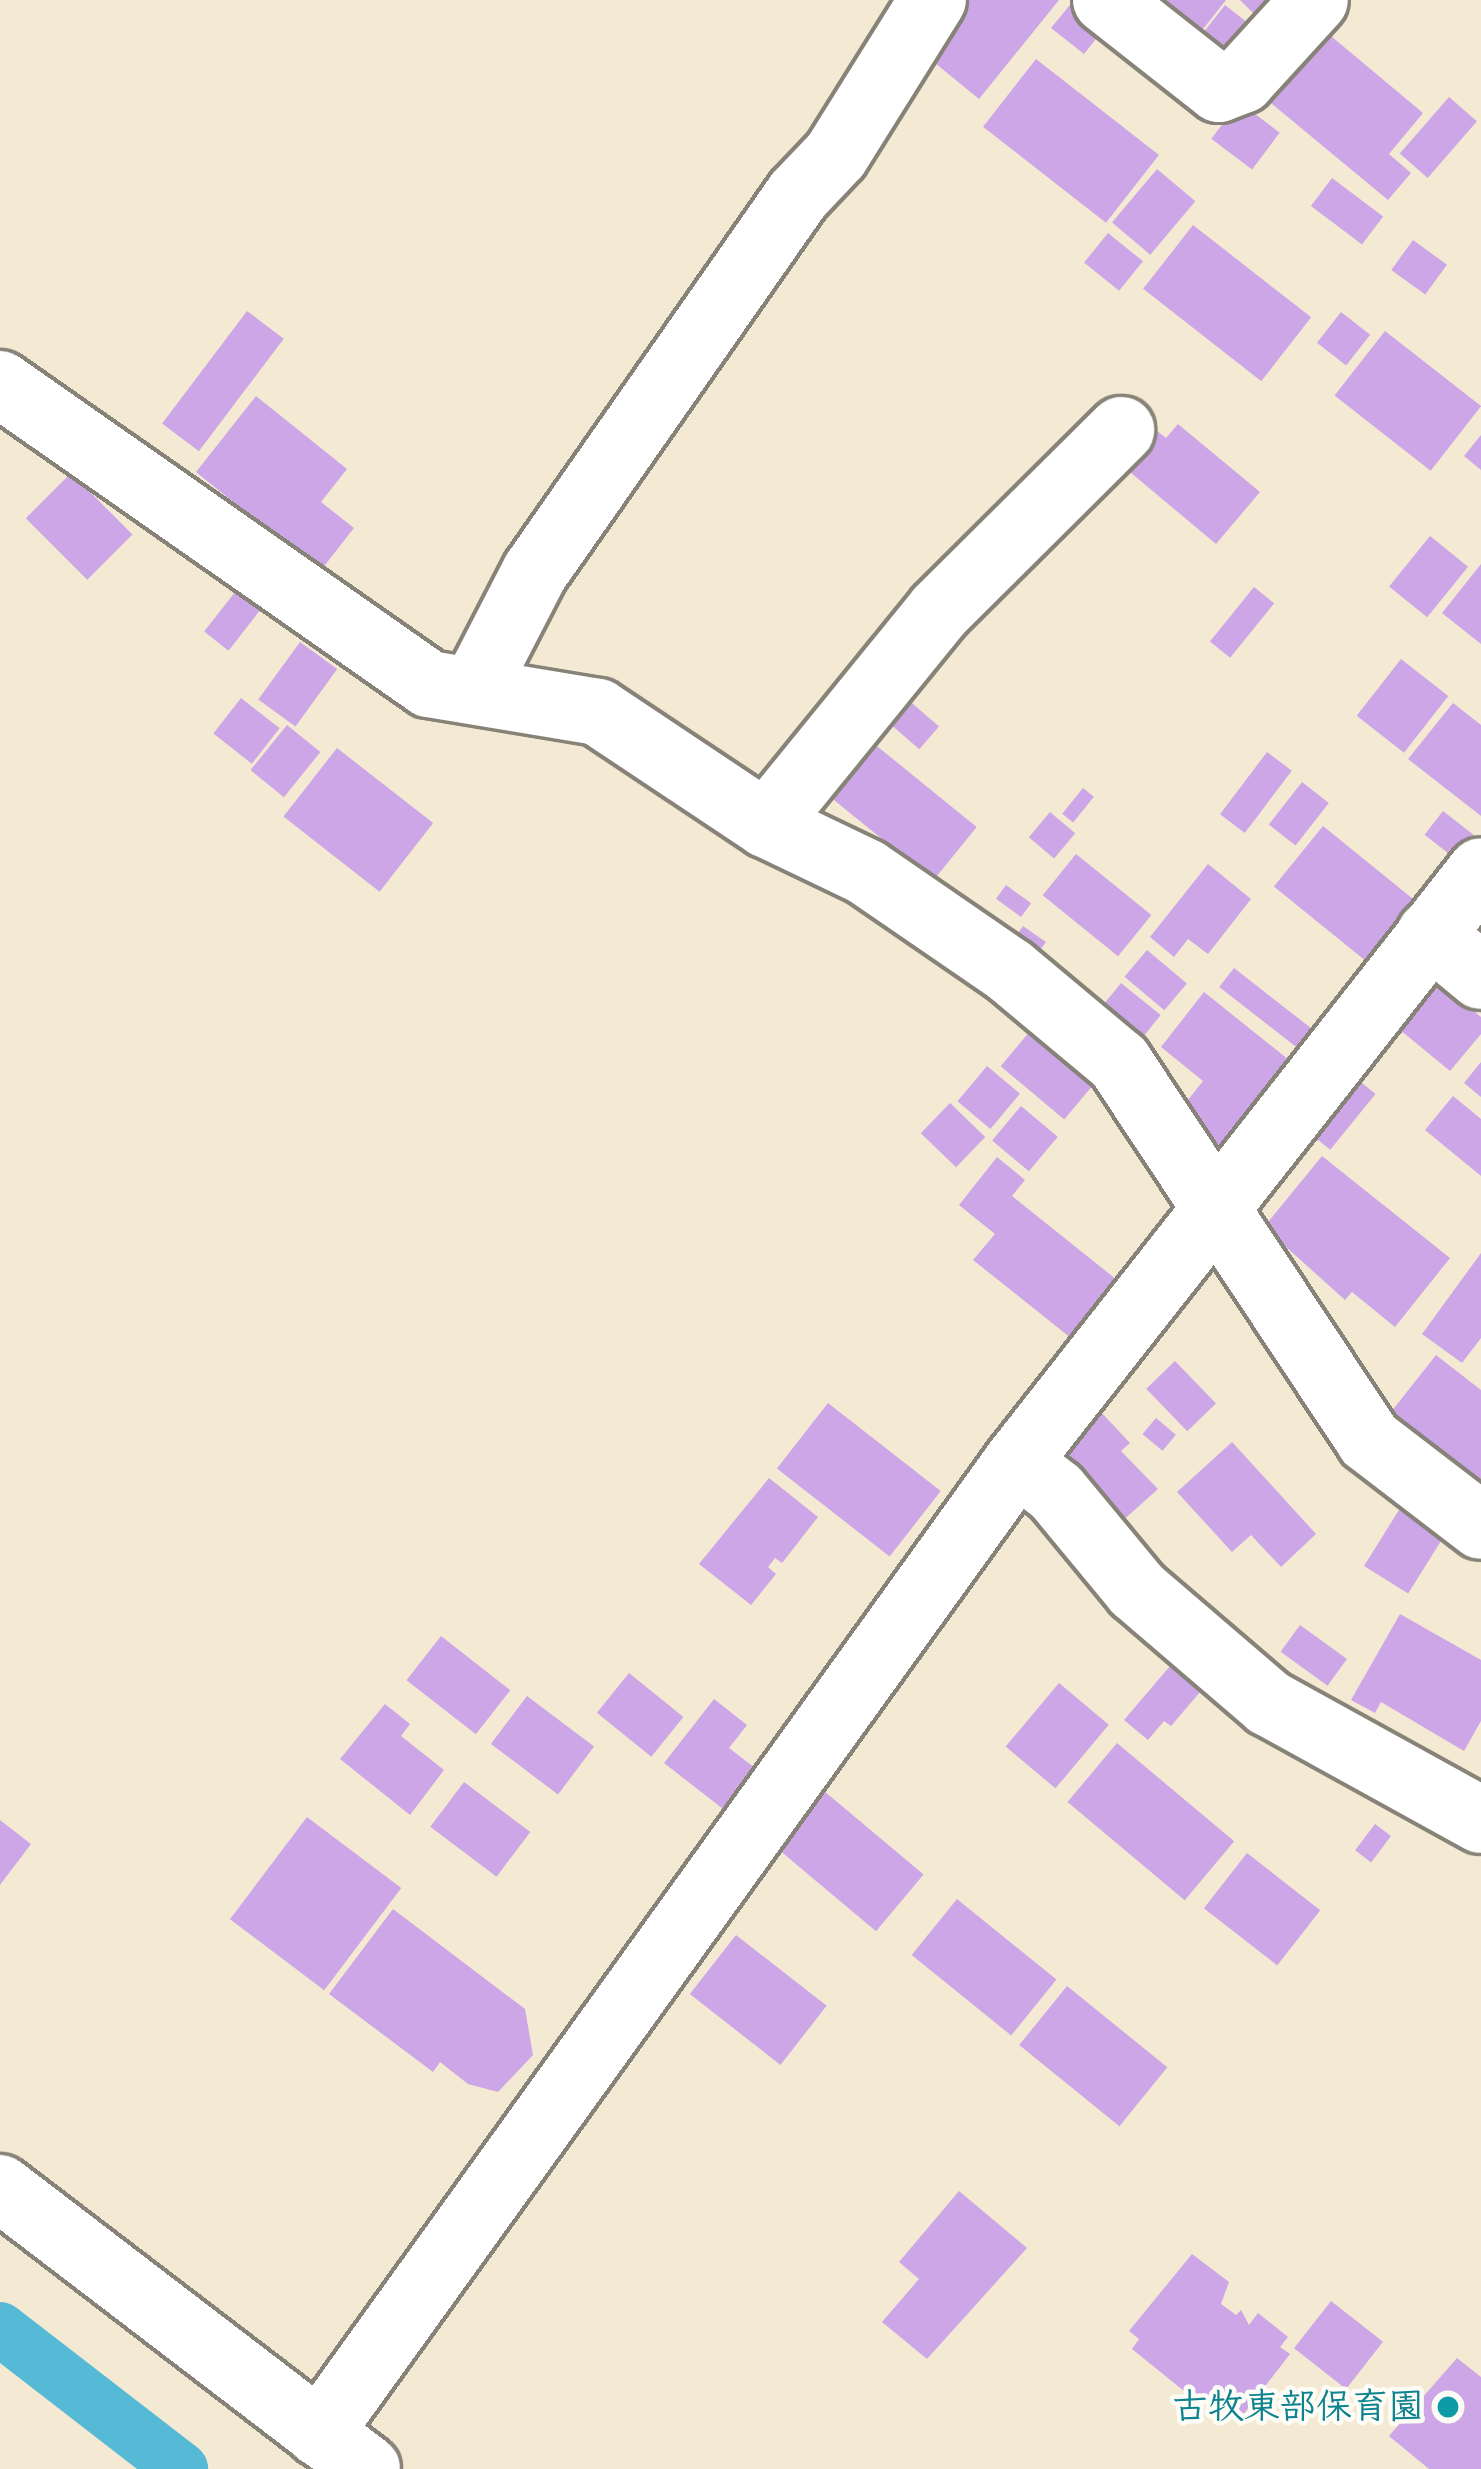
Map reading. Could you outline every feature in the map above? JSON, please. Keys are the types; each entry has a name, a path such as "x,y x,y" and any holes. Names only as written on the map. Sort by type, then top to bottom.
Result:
{"street":[{"path":"475,688 535,572 797,195 836,155 933,0"},
{"path":"1106,0 1219,89 1242,80 1315,0"},
{"path":"0,384 429,684 598,712 766,824 866,872 1074,1022 1119,1062 1211,1210 1369,1440 1481,1526"},
{"path":"766,824 939,611 1121,430"},
{"path":"0,2188 343,2451 1017,1462 1481,871"},
{"path":"1430,934 1481,976"},
{"path":"1017,1462 1056,1492 1137,1590 1269,1702 1481,1820"}],"building":[{"path":"949,0 1059,0 979,99 913,45"},
{"path":"1074,0 1094,0 1114,16 1084,54 1051,28"},
{"path":"1128,0 1226,0 1188,48"},
{"path":"1240,0 1301,0 1273,33"},
{"path":"1225,5 1264,35 1230,79 1191,48"},
{"path":"1307,16 1423,113 1389,154 1411,173 1388,200 1249,85"},
{"path":"1036,59 1159,155 1106,223 983,127"},
{"path":"1449,97 1477,121 1428,178 1400,154"},
{"path":"1239,102 1280,133 1252,169 1211,139"},
{"path":"1157,169 1195,201 1150,255 1112,223"},
{"path":"1332,178 1383,217 1362,244 1311,206"},
{"path":"1193,225 1311,317 1261,381 1143,289"},
{"path":"1108,233 1143,261 1119,291 1084,263"},
{"path":"1413,240 1447,265 1425,295 1391,270"},
{"path":"247,311 284,339 199,451 162,424"},
{"path":"1341,312 1370,335 1346,366 1317,343"},
{"path":"1385,331 1481,406 1431,471 1335,396"},
{"path":"256,396 347,469 321,502 354,528 318,574 230,527 243,510 196,472"},
{"path":"1143,420 1166,438 1178,424 1260,492 1216,544 1112,457"},
{"path":"1481,435 1481,470 1464,456"},
{"path":"71,473 133,535 87,580 26,518"},
{"path":"1430,536 1468,567 1427,617 1389,587"},
{"path":"1481,564 1481,644 1442,613"},
{"path":"246,578 270,597 229,651 204,632"},
{"path":"1254,587 1274,603 1230,658 1210,641"},
{"path":"300,642 337,669 295,726 258,699"},
{"path":"1401,659 1448,696 1404,753 1357,716"},
{"path":"905,697 939,727 919,749 885,720"},
{"path":"241,698 280,728 252,764 213,733"},
{"path":"1453,703 1481,725 1481,816 1408,759"},
{"path":"287,725 320,752 284,797 250,770"},
{"path":"857,730 977,827 933,881 814,784"},
{"path":"337,748 433,823 380,892 283,817"},
{"path":"1267,752 1292,771 1245,833 1220,814"},
{"path":"1302,782 1329,803 1296,845 1269,825"},
{"path":"1083,788 1094,797 1073,822 1062,814"},
{"path":"1443,811 1481,841 1462,864 1425,835"},
{"path":"1050,812 1075,833 1054,858 1029,837"},
{"path":"1323,826 1422,906 1373,967 1274,887"},
{"path":"1076,854 1151,915 1118,956 1043,895"},
{"path":"1208,864 1251,899 1208,954 1188,939 1174,957 1150,937"},
{"path":"1006,885 1031,903 1021,917 996,899"},
{"path":"1023,926 1046,942 1031,963 1008,947"},
{"path":"1147,950 1187,983 1164,1010 1125,977"},
{"path":"1234,968 1323,1038 1308,1056 1219,987"},
{"path":"1432,977 1481,1017 1481,1034 1450,1071 1394,1025"},
{"path":"1121,983 1161,1015 1142,1038 1102,1006"},
{"path":"1204,992 1294,1064 1219,1159 1172,1120 1203,1081 1161,1047"},
{"path":"1036,1024 1100,1077 1064,1119 1001,1066"},
{"path":"1481,1062 1481,1097 1464,1083"},
{"path":"987,1066 1020,1094 990,1129 957,1101"},
{"path":"1346,1070 1376,1094 1330,1150 1301,1126"},
{"path":"1453,1096 1481,1119 1481,1176 1425,1130"},
{"path":"950,1103 985,1137 956,1167 921,1133"},
{"path":"1021,1106 1058,1137 1029,1171 992,1140"},
{"path":"1322,1156 1450,1258 1395,1327 1352,1292 1345,1300 1264,1227"},
{"path":"997,1157 1025,1180 1012,1196 1117,1280 1071,1338 973,1260 995,1234 959,1205"},
{"path":"1481,1253 1481,1338 1462,1363 1422,1334"},
{"path":"1436,1355 1481,1390 1481,1482 1391,1412"},
{"path":"1175,1361 1216,1403 1187,1431 1146,1389"},
{"path":"828,1403 941,1491 890,1556 777,1468"},
{"path":"1099,1410 1130,1443 1121,1451 1158,1489 1120,1523 1054,1452"},
{"path":"1156,1418 1176,1435 1162,1451 1143,1434"},
{"path":"1232,1442 1316,1534 1281,1567 1251,1535 1232,1552 1177,1492"},
{"path":"769,1478 818,1517 782,1563 775,1558 768,1567 776,1574 751,1605 699,1564"},
{"path":"1399,1510 1443,1538 1408,1594 1364,1566"},
{"path":"1400,1614 1481,1660 1481,1721 1464,1751 1381,1702 1375,1713 1351,1700"},
{"path":"1300,1625 1347,1659 1328,1686 1281,1652"},
{"path":"441,1636 510,1690 476,1734 407,1680"},
{"path":"1176,1659 1206,1685 1171,1726 1164,1721 1148,1740 1124,1720"},
{"path":"629,1673 683,1717 651,1757 597,1713"},
{"path":"1059,1683 1109,1725 1055,1788 1006,1747"},
{"path":"527,1696 594,1747 558,1794 491,1744"},
{"path":"714,1699 747,1725 729,1748 759,1771 727,1812 664,1763"},
{"path":"385,1704 410,1724 401,1736 444,1770 410,1815 340,1759"},
{"path":"1117,1743 1234,1841 1185,1900 1068,1802"},
{"path":"464,1782 530,1832 497,1877 430,1827"},
{"path":"824,1791 924,1875 876,1931 776,1848"},
{"path":"307,1817 401,1888 324,1990 230,1919"},
{"path":"0,1820 31,1844 0,1885"},
{"path":"1375,1824 1391,1836 1371,1862 1355,1850"},
{"path":"1247,1853 1320,1910 1277,1965 1204,1908"},
{"path":"957,1899 1056,1980 1011,2036 912,1955"},
{"path":"393,1909 525,2009 533,2055 498,2092 468,2084 440,2062 433,2072 329,1994"},
{"path":"736,1935 827,2006 780,2065 690,1994"},
{"path":"1067,1986 1167,2067 1119,2126 1019,2045"},
{"path":"959,2191 1027,2248 927,2359 882,2322 919,2279 899,2262"},
{"path":"1192,2254 1229,2282 1221,2304 1236,2315 1241,2310 1249,2325 1258,2313 1288,2337 1280,2347 1290,2354 1239,2420 1205,2398 1200,2404 1132,2349 1139,2339 1129,2331"},
{"path":"1331,2301 1383,2342 1346,2389 1294,2348"},
{"name":"古牧東部保育園","path":"1457,2358 1481,2377 1481,2469 1429,2469 1389,2436"}],"waterway":[{"path":"0,2329 181,2469"}],"place":[{"name":"古牧東部保育園","path":"1448,2407"}]}
